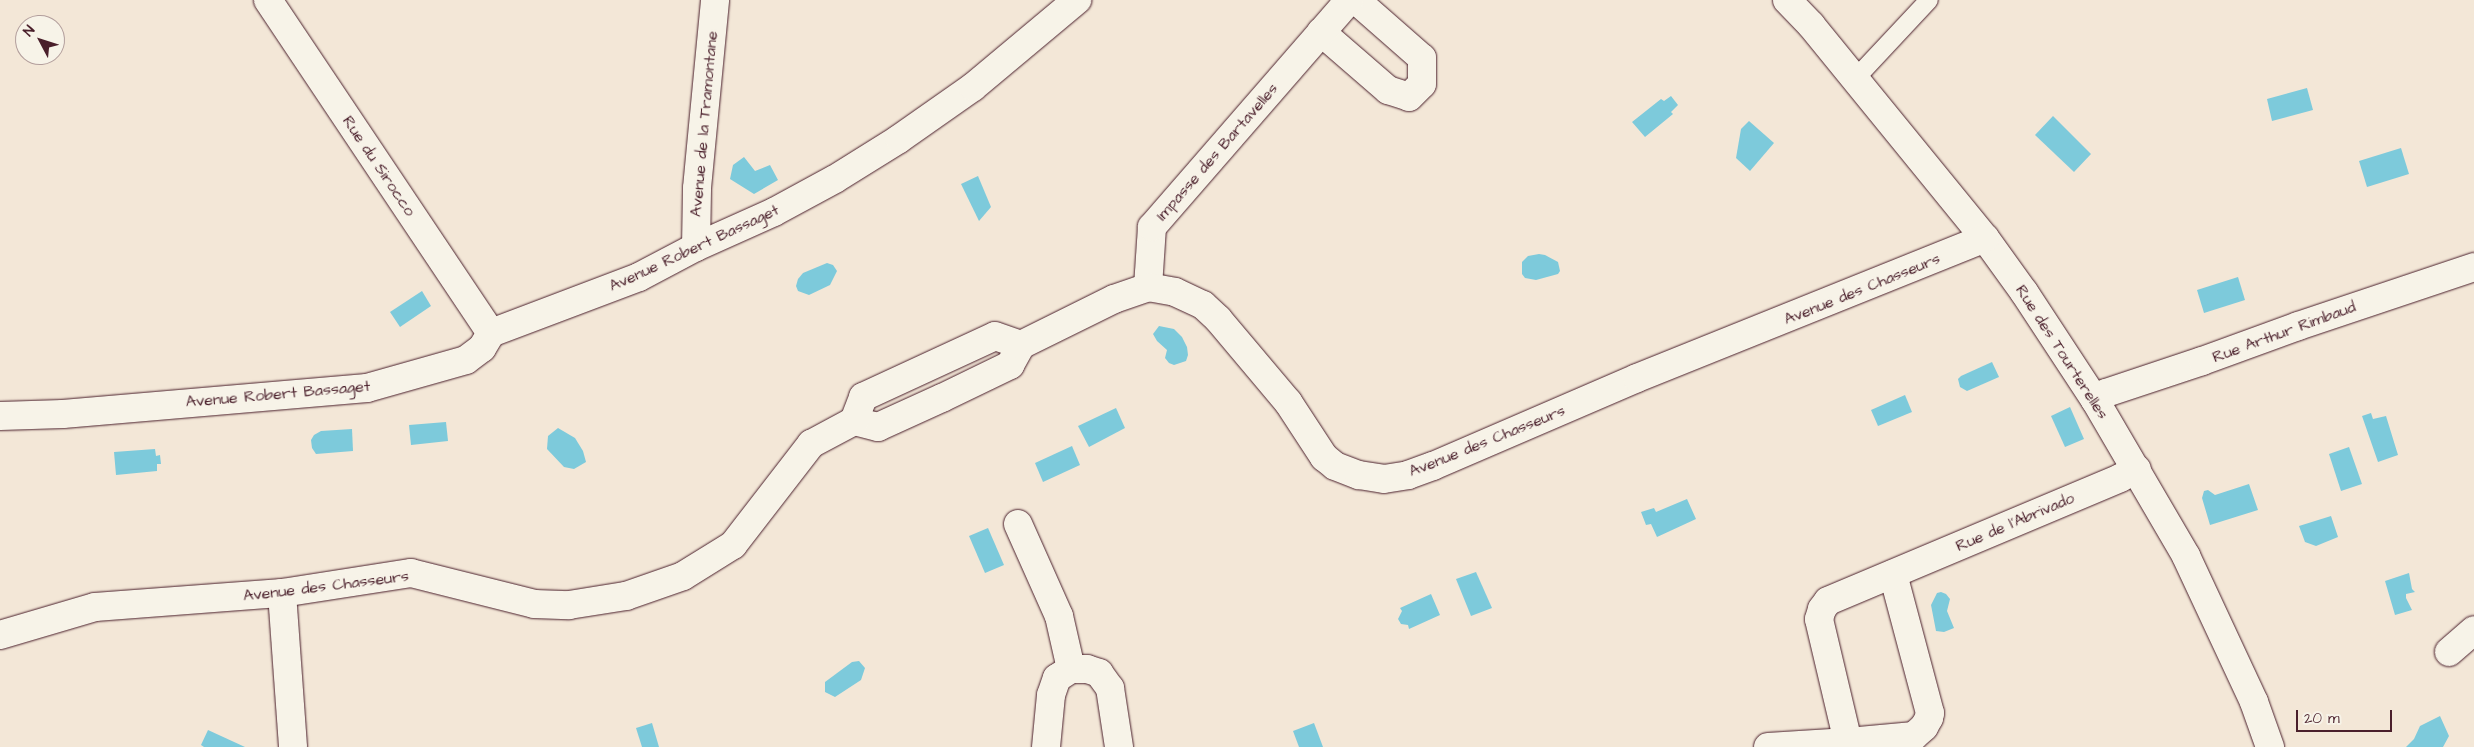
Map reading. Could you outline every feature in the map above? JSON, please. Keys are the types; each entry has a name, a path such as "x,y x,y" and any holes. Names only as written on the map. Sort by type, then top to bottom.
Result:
{"street":[{"name":"Rue du Sirocco","path":"268,0 491,333"},
{"name":"Avenue de la Tramontane","path":"696,247 697,188 714,0"},
{"name":"Avenue Robert Bassaget","path":"0,416 63,414 367,388 466,360 482,348 491,333 639,277 696,247 774,212 899,139 973,87 1078,0"},
{"name":"Impasse des Bartavelles","path":"1148,287 1152,227 1349,0"},
{"path":"1321,32 1388,90 1409,96 1422,84 1422,58 1356,0"},
{"name":"Rue des Tourterelles","path":"1787,0 1811,25 1985,238 2024,292 2095,400 2137,469 2186,556 2254,702 2270,747"},
{"name":"Avenue des Chasseurs","path":"0,635 95,607 282,593 411,573 534,604 570,605 626,596 683,576 733,545 811,444 854,421 878,427 1010,365 1021,345 1114,299 1148,287 1175,292 1203,305 1218,319 1288,402 1324,457 1347,471 1384,479 1408,475 1637,378 1985,238"},
{"name":"Rue Arthur Rimbaud","path":"2095,400 2106,393 2474,267"},
{"name":"Rue de l'Abrivado","path":"1848,742 1819,619 1828,601 2111,482 2137,469"},
{"path":"1018,524 1059,616 1071,669"},
{"path":"1768,747 1914,736 1924,727 1930,713 1893,574"},
{"path":"282,593 293,747"},
{"path":"2449,652 2474,630"},
{"path":"1046,747 1051,695 1057,678 1071,669 1087,668 1099,674 1110,688 1119,747"}],"lane":[{"path":"1855,79 1929,0"}],"water":[{"path":"2307,88 2313,110 2272,121 2267,99"},
{"path":"1671,96 1678,105 1671,112 1673,114 1645,137 1632,122 1661,99 1664,101"},
{"path":"2053,116 2091,154 2074,172 2035,135"},
{"path":"1749,121 1774,143 1750,171 1736,158 1741,129"},
{"path":"2401,148 2409,174 2367,187 2359,161"},
{"path":"744,157 755,171 770,165 778,180 754,194 730,179 733,165"},
{"path":"978,176 991,207 979,221 961,184"},
{"path":"1539,254 1558,262 1560,271 1558,274 1536,280 1525,278 1522,274 1522,262 1528,256"},
{"path":"827,263 833,265 837,271 830,285 809,295 798,291 796,286 798,279 803,273"},
{"path":"2238,277 2245,300 2204,313 2197,290"},
{"path":"422,291 431,306 400,327 390,312"},
{"path":"1159,326 1174,329 1182,337 1187,347 1188,355 1186,361 1174,365 1165,358 1167,350 1157,341 1153,334"},
{"path":"1992,362 1999,377 1967,391 1960,387 1958,379 1961,376"},
{"path":"1905,395 1912,412 1878,426 1871,410"},
{"path":"2070,407 2084,439 2065,447 2051,416"},
{"path":"1116,408 1125,428 1089,447 1078,426"},
{"path":"2371,413 2373,419 2386,416 2398,455 2378,462 2362,416"},
{"path":"446,422 448,441 411,445 409,425"},
{"path":"558,428 575,438 583,451 586,462 574,469 564,467 547,449 548,436"},
{"path":"352,429 353,451 316,454 312,448 311,440 314,435 321,431"},
{"path":"1072,446 1080,465 1043,482 1035,463"},
{"path":"2349,447 2362,484 2341,491 2329,454"},
{"path":"155,449 156,456 160,455 161,464 157,464 157,471 116,475 114,452"},
{"path":"2249,484 2258,510 2210,525 2202,498 2204,491 2208,490 2215,495"},
{"path":"1687,499 1696,519 1657,537 1651,524 1646,525 1641,512 1654,508 1656,512"},
{"path":"2331,516 2338,537 2316,546 2305,542 2299,526"},
{"path":"988,528 1004,565 985,573 969,536"},
{"path":"1476,572 1492,608 1471,616 1456,579"},
{"path":"2409,573 2412,589 2415,592 2406,594 2406,598 2412,610 2395,615 2385,581"},
{"path":"1941,592 1950,599 1947,611 1954,628 1944,632 1936,631 1931,605 1937,593"},
{"path":"1431,594 1440,615 1409,629 1408,625 1401,624 1398,619 1402,611 1400,608"},
{"path":"859,661 865,668 861,680 835,697 825,692 825,682 852,662"},
{"path":"2440,716 2449,736 2443,747 2406,747 2414,739 2420,726"},
{"path":"652,723 659,747 642,747 636,728"},
{"path":"1314,723 1323,747 1299,747 1293,731"},
{"path":"208,730 245,747 204,747 201,745"}]}
